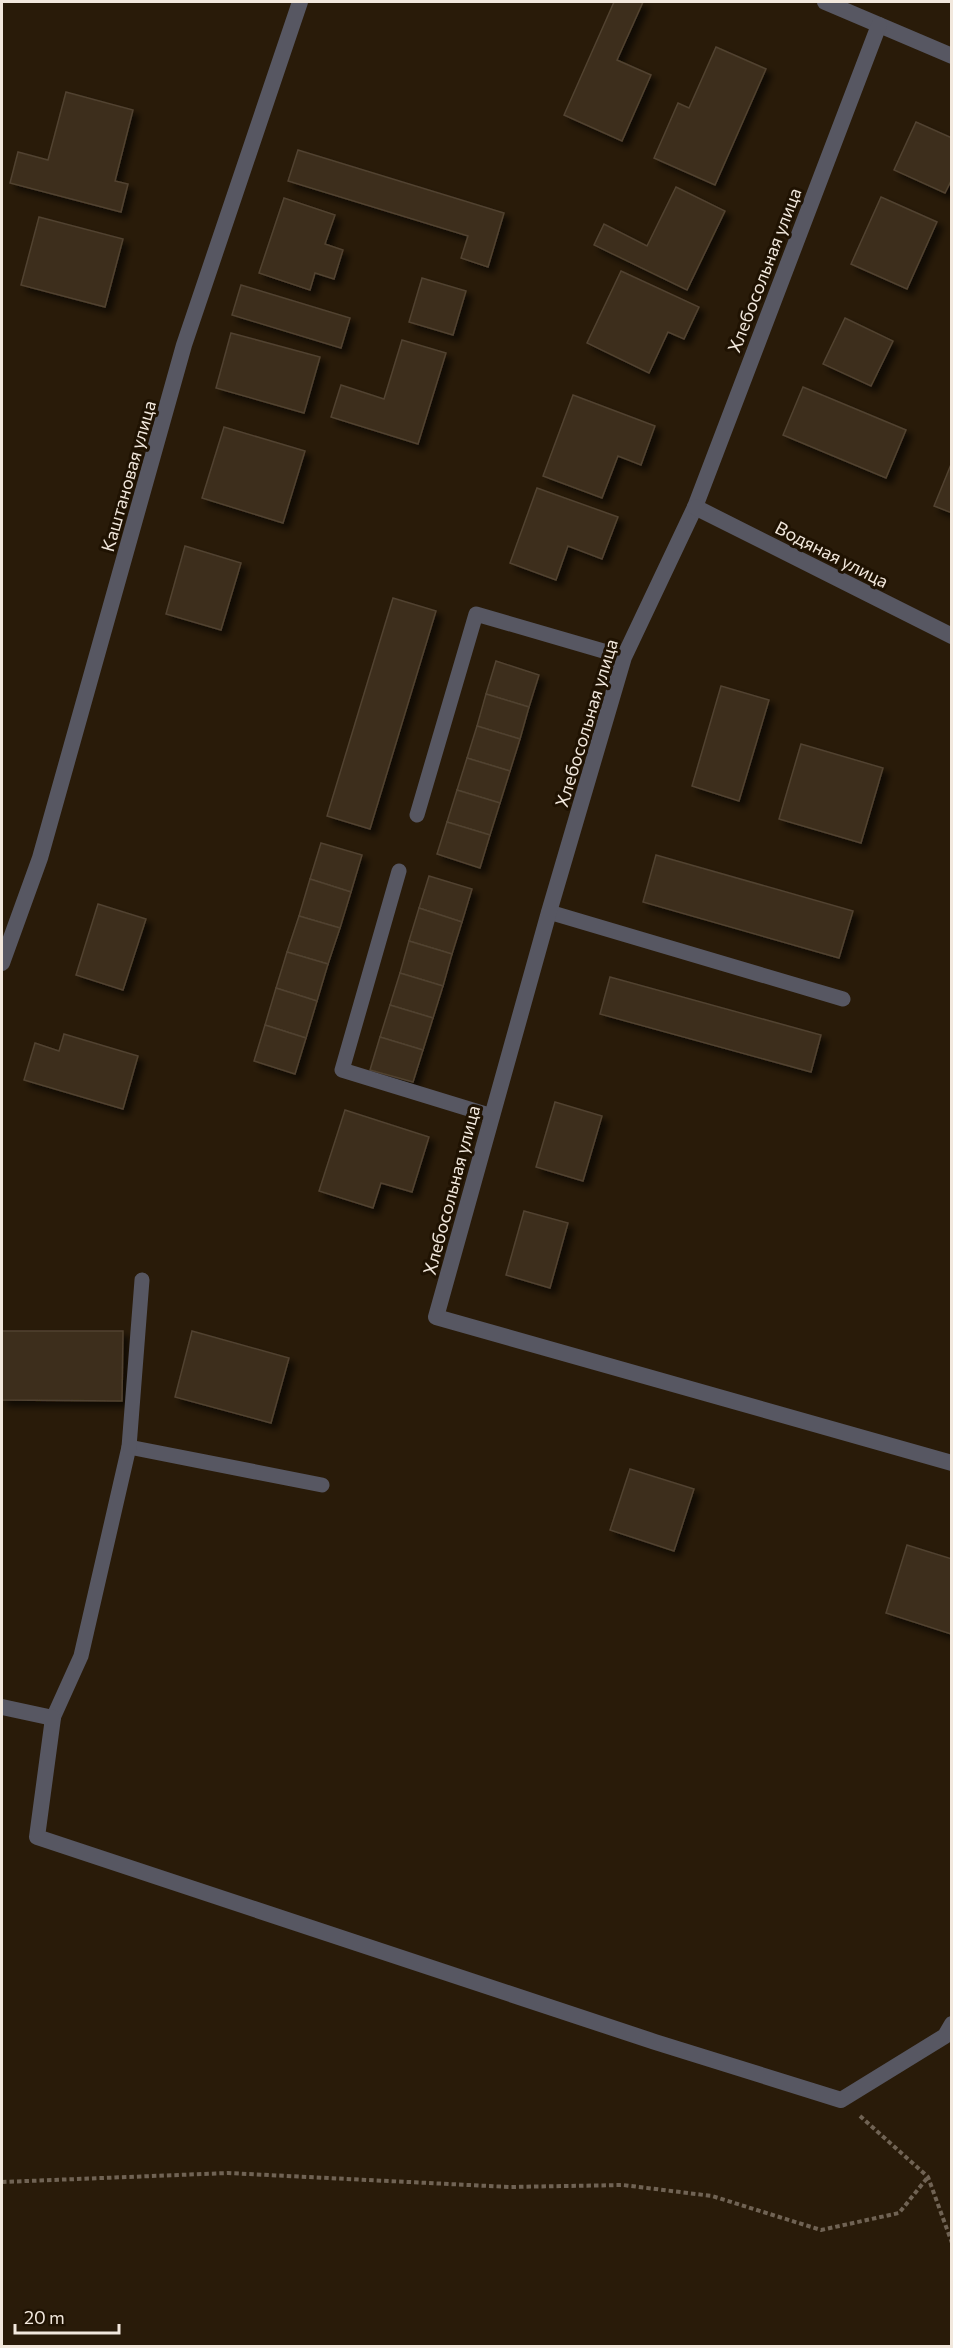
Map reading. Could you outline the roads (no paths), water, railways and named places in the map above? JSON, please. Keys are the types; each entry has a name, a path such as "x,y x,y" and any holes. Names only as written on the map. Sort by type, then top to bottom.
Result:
{"street":[{"name":"Каштановая улица","path":"2,963 40,858 184,345 300,2"},
{"path":"825,2 951,56"},
{"name":"Хлебосольная улица","path":"879,24 695,507 624,657 549,912 436,1317 951,1463"},
{"name":"Водяная улица","path":"695,507 951,636"},
{"path":"2,1707 53,1718 37,1837 655,2042 841,2100 945,2036 951,2024"}],"lane":[{"path":"417,815 476,614 624,657"},
{"path":"399,871 342,1070 492,1116"},
{"path":"549,912 843,999"},
{"path":"53,1718 81,1656 129,1447 142,1281"},
{"path":"129,1447 322,1485"}]}
